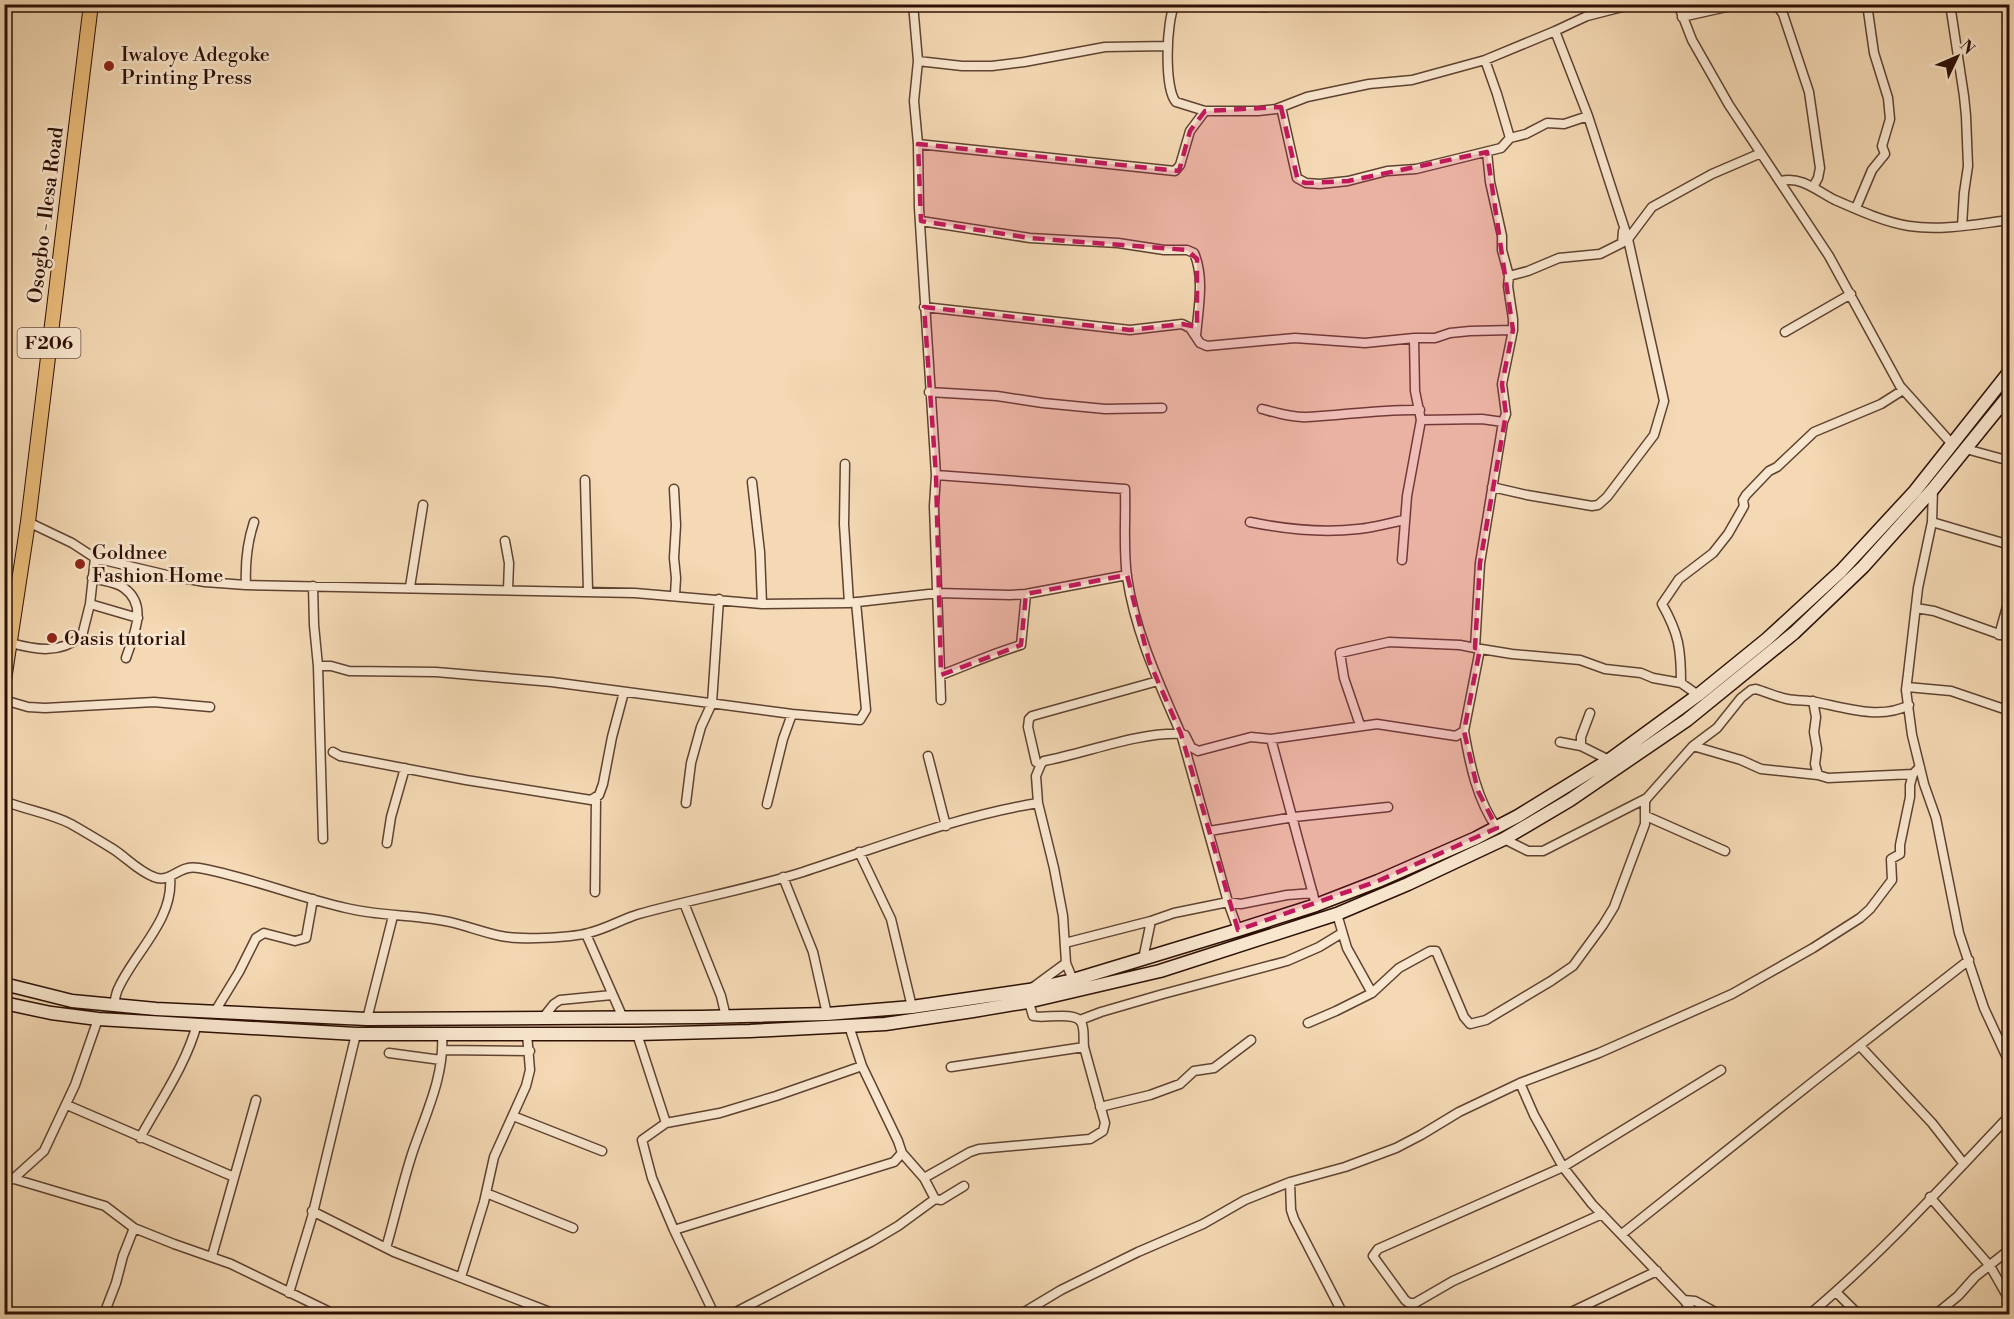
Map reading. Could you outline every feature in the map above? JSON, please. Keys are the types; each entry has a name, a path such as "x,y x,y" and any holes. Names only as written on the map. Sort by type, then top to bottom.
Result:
{"main road":[{"name":"Osogbo - Ilesa Road","path":"4,680 11,643 11,602 28,522 91,4"},
{"path":"4,984 72,1000 114,1005 214,1013 367,1019 726,1017 827,1014 1028,996 1238,930 1315,899 1378,881 1497,828 1609,760 1698,695 1767,639 1841,571 1915,491 2010,371"},
{"path":"4,1003 51,1013 98,1019 356,1034 637,1034 885,1024 1160,971 1337,914 1504,839 1570,800 1700,711 1802,625 1863,567 1933,489 2010,394"}],"street":[{"path":"913,4 918,61 914,101 918,144 924,307 936,475 934,506 939,593 941,700"},
{"path":"1175,4 1172,10 1168,46 1170,93 1176,102 1205,111 1258,111 1281,107 1307,97 1369,84 1412,80 1485,60 1587,16 1634,4"},
{"path":"1217,4 1265,8 1294,4"},
{"path":"1678,4 1692,40 1729,105 1781,181 1788,197 1808,221 1903,390 1952,444"},
{"path":"1682,17 1740,4"},
{"path":"1776,4 1783,15 1809,92 1820,168 1813,187"},
{"path":"1856,208 1872,170 1884,154 1882,146 1890,119 1888,98 1874,52 1867,4"},
{"path":"1950,4 1966,116 1968,166 1962,226"},
{"path":"1492,487 1527,495 1592,506 1598,505 1607,497 1654,435 1664,401 1628,239 1588,116 1556,31"},
{"path":"918,61 962,66 992,66 1105,47 1168,46"},
{"path":"1485,60 1510,138"},
{"path":"1281,107 1297,178 1305,183 1320,184 1348,181 1387,171 1416,169 1487,152 1501,148 1510,138 1526,134 1547,123 1559,124 1588,116"},
{"path":"918,144 1175,171 1180,165 1190,131 1205,111"},
{"path":"1480,649 1475,648 1479,571 1506,414 1502,384 1513,330 1509,276 1502,250 1502,236 1490,182 1487,152"},
{"path":"1628,239 1652,207 1712,174 1761,153"},
{"path":"1781,181 1793,179 1835,200 1909,226 1944,228 2010,220"},
{"path":"921,221 1030,238 1187,250 1194,253 1197,259 1200,286 1196,336"},
{"path":"1509,276 1528,272 1559,258 1600,254 1622,243 1623,228"},
{"path":"1785,332 1851,294"},
{"path":"924,307 1130,330 1182,324 1190,328 1200,343 1207,346 1294,338 1365,343 1435,338 1450,333 1470,331 1513,330"},
{"path":"1402,560 1404,520 1421,420 1415,391 1414,338"},
{"path":"1681,683 1681,653 1675,627 1662,604 1679,579 1713,553 1728,534 1744,506 1746,495 1769,471 1777,467 1814,432 1881,404 1903,390"},
{"path":"929,392 998,396 1105,409 1162,408"},
{"path":"1262,409 1308,417 1420,410"},
{"path":"1421,420 1482,419 1503,422"},
{"path":"1966,449 2010,461"},
{"path":"318,666 331,666 349,671 460,674 586,686 792,714 860,720 864,715 844,524 845,464"},
{"path":"936,475 1123,487 1125,489 1127,576 1137,621 1149,661 1181,734 1238,930"},
{"path":"585,480 588,591"},
{"path":"752,482 760,552 762,604"},
{"path":"674,489 675,595"},
{"path":"1933,489 1932,522 1923,556 1911,634 1906,687 1912,735 1917,771 1936,818 1959,933 1984,1008 2010,1062"},
{"path":"410,587 423,505"},
{"path":"1250,522 1269,526 1329,530 1360,529 1404,520"},
{"path":"28,522 72,543 95,558 171,576 205,582 246,585 588,591 675,595 762,604 852,602 939,593 1010,596 1127,576"},
{"path":"246,585 249,537 254,522"},
{"path":"1932,522 2010,545"},
{"path":"505,541 509,563 508,590"},
{"path":"11,643 38,650 61,648 81,636 90,604 95,558"},
{"path":"92,578 124,588 137,606 138,618 126,658"},
{"path":"313,586 318,666 323,839"},
{"path":"941,675 1021,645 1026,594"},
{"path":"1999,635 2010,596"},
{"path":"686,803 691,763 701,727 712,703 719,599"},
{"path":"90,604 138,618"},
{"path":"1916,609 1934,611 2010,638"},
{"path":"1360,725 1344,678 1340,653 1389,642 1460,645 1580,660 1605,669 1641,673 1653,678 1681,683 1698,695"},
{"path":"1480,649 1464,731 1478,791 1486,813 1497,828"},
{"path":"1158,681 1032,716 1028,727 1036,762 1041,764 1124,741 1181,734 1185,735 1191,747 1198,751 1251,737 1271,739 1377,723 1456,736 1464,731"},
{"path":"1906,687 1952,691 2010,711"},
{"path":"1308,1023 1372,993 1399,968 1433,950 1438,953 1464,1017 1470,1024 1486,1020 1573,966 1609,916 1643,831 1646,816 1644,806 1647,798 1693,746 1717,728 1741,698 1751,690 1756,689 1787,699 1813,701 1843,709 1897,711 1909,705"},
{"path":"595,892 596,797 603,784 610,744 624,692"},
{"path":"4,700 28,707 45,708 154,702 210,707"},
{"path":"1813,701 1816,717 1815,765 1818,775"},
{"path":"1581,746 1581,737 1590,713"},
{"path":"766,804 792,714"},
{"path":"1065,943 1174,913 1228,902 1240,904 1287,895 1315,899 1271,739"},
{"path":"1560,742 1581,746 1609,760"},
{"path":"1693,746 1741,760 1761,769 1828,778 1917,771"},
{"path":"333,752 340,756 466,780 591,800 596,797"},
{"path":"928,756 946,826"},
{"path":"1041,764 1036,776 1038,803 1064,916 1066,963 1073,980"},
{"path":"387,843 391,817 405,768"},
{"path":"1021,1314 1061,1290 1138,1252 1203,1224 1245,1200 1290,1182 1345,1167 1396,1148 1459,1112 1520,1083 1599,1053 1732,994 1814,948 1860,918 1870,909 1892,880 1891,859 1900,854 1910,785 1917,771"},
{"path":"1504,839 1528,851 1542,851 1647,798"},
{"path":"4,801 54,816 70,824 115,850 154,878 170,877 182,868 200,868 347,909 435,919 513,937 586,934 637,915 783,877 995,812 1038,803"},
{"path":"1209,831 1294,817 1389,807"},
{"path":"1646,816 1725,851"},
{"path":"859,852 891,919 912,1007"},
{"path":"114,1005 119,987 166,909 170,894 170,877"},
{"path":"783,877 813,952 827,1014"},
{"path":"214,1013 256,938 264,933 295,941 306,938 313,899"},
{"path":"684,903 721,996 726,1017"},
{"path":"1337,914 1347,948 1372,993"},
{"path":"367,1019 393,916"},
{"path":"1143,959 1151,921"},
{"path":"1080,1020 1163,994 1287,962 1342,933"},
{"path":"586,934 623,1018"},
{"path":"1622,1234 1969,960"},
{"path":"924,1178 979,1149 1090,1139 1103,1131 1105,1123 1084,1047 1080,1020 1072,1016 1036,1017 1031,1014 1028,996 1066,963"},
{"path":"542,1019 560,1000 612,995"},
{"path":"9,1177 44,1151 67,1105 91,1044 98,1019"},
{"path":"140,1138 180,1067 197,1024"},
{"path":"849,1026 862,1066 902,1153 924,1178 935,1199"},
{"path":"289,1293 356,1034"},
{"path":"386,1248 412,1154 437,1082 442,1034"},
{"path":"461,1277 486,1193 494,1157 513,1116 530,1070 527,1034"},
{"path":"637,1034 666,1123"},
{"path":"1100,1107 1150,1095 1180,1084 1194,1071 1214,1068 1251,1040"},
{"path":"1860,1046 1926,1116 1964,1164"},
{"path":"951,1067 1084,1047"},
{"path":"442,1050 530,1051"},
{"path":"389,1053 441,1060"},
{"path":"714,1314 652,1178 642,1140 666,1123 720,1113 862,1066"},
{"path":"1602,1214 1453,1281 1415,1303 1405,1300 1373,1256 1378,1250 1563,1167 1721,1070"},
{"path":"1520,1083 1534,1115 1563,1167 1602,1214 1695,1314"},
{"path":"212,1256 256,1100"},
{"path":"67,1105 234,1177"},
{"path":"1810,1314 1899,1233 1930,1197 2010,1114"},
{"path":"513,1116 602,1151"},
{"path":"674,1230 891,1163 902,1153"},
{"path":"9,1177 105,1206 134,1228 212,1256 334,1314"},
{"path":"1290,1182 1291,1210 1294,1219 1343,1314"},
{"path":"732,1314 871,1242 935,1199 940,1200 964,1186"},
{"path":"486,1193 573,1228"},
{"path":"1930,1197 1990,1266 2010,1301"},
{"path":"312,1211 386,1248 555,1314"},
{"path":"104,1314 114,1291 123,1256 134,1228"},
{"path":"1936,1314 1958,1296 1975,1277 2010,1249"},
{"path":"1567,1314 1657,1271"},
{"path":"1836,1292 1858,1314"},
{"path":"1684,1300 1695,1301 1719,1314"}],"highlighted area":[{"path":"1281,107 1298,181 1306,183 1348,181 1487,152 1513,330 1502,384 1506,414 1480,563 1475,648 1480,649 1464,731 1478,791 1497,828 1378,881 1238,930 1181,734 1149,661 1127,575 1026,594 1021,645 941,675 936,475 924,307 1130,330 1182,324 1197,327 1197,259 1187,250 1030,238 921,221 918,144 1179,171 1190,131 1205,111"}],"place":[{"name":"Iwaloye Adegoke Printing Press","path":"109,66"},
{"name":"Goldnee Fashion Home","path":"80,564"},
{"name":"Oasis tutorial","path":"52,638"}]}
